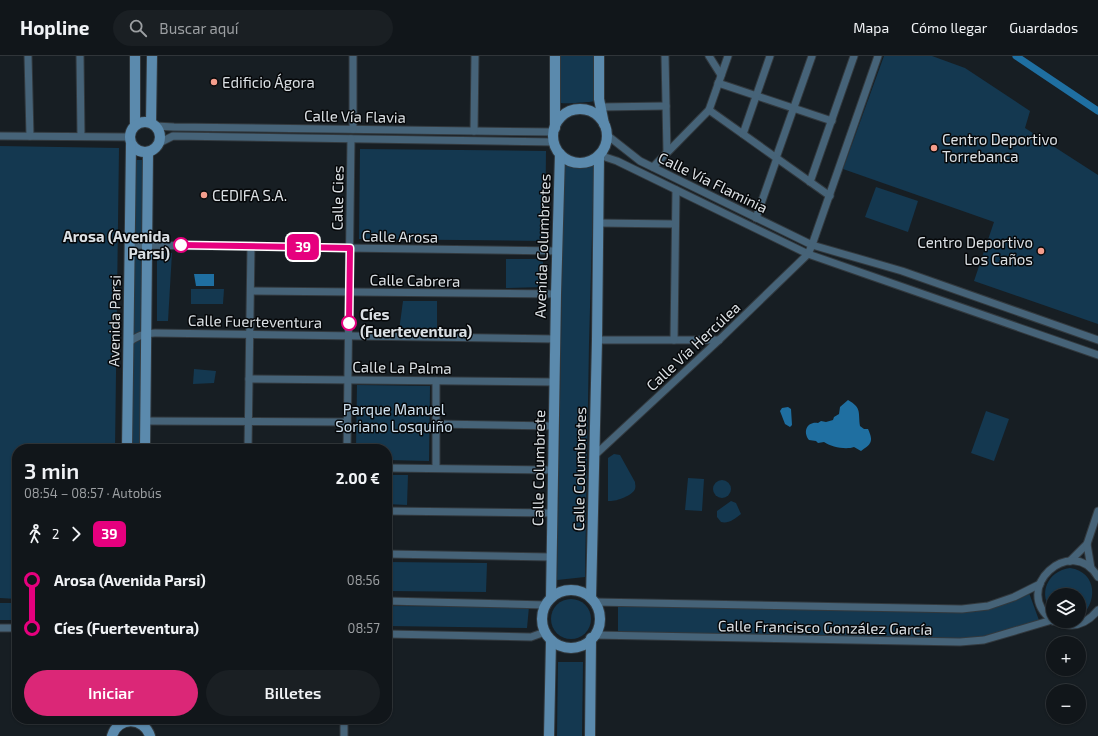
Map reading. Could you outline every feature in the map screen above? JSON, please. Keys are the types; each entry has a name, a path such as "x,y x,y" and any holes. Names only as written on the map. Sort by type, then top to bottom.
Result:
{"street":[{"path":"28,56 30,136"},
{"path":"80,56 81,136"},
{"path":"135,56 135,125"},
{"path":"0,136 81,136 130,141 138,151 148,152 153,150 159,143 160,134 153,124 152,56"},
{"path":"352,130 353,56"},
{"path":"474,131 475,56"},
{"path":"555,56 554,134 560,154 567,160 575,163 584,163 592,160 599,155 605,146 606,130 600,106 599,56"},
{"path":"665,56 667,152"},
{"path":"709,56 721,75"},
{"path":"654,167 709,110 728,56"},
{"path":"743,134 770,56"},
{"path":"756,218 812,56"},
{"path":"810,182 854,56"},
{"path":"808,254 830,196 878,56"},
{"path":"718,83 832,121"},
{"path":"600,106 666,106"},
{"path":"554,134 558,121 564,115 571,111 579,110 594,114 600,119 606,130"},
{"path":"709,110 830,196"},
{"path":"130,141 132,128 135,125 142,121 153,124"},
{"name":"Calle Vía Flavia","path":"153,124 174,127 474,131 554,134"},
{"name":"Calle Vía Flaminia","path":"606,130 640,161 812,245 902,271 1098,340"},
{"name":"Calle Vía Flavia","path":"159,143 173,136 351,139 554,134"},
{"name":"Calle Cies","path":"347,444 351,139"},
{"name":"Avenida Parsi","path":"127,444 130,141"},
{"path":"145,444 148,152"},
{"name":"Avenida Columbretes","path":"555,339 560,154"},
{"path":"599,155 597,340 719,340"},
{"name":"Calle Vía Flaminia","path":"599,155 617,161 808,254 1098,355"},
{"path":"674,340 676,190"},
{"path":"598,223 676,224"},
{"name":"Calle Arosa","path":"130,245 557,251"},
{"path":"248,444 251,246"},
{"name":"Calle Vía Hercúlea","path":"595,455 719,340 808,254"},
{"name":"Calle Cabrera","path":"251,291 556,294"},
{"path":"128,343 137,336 146,333"},
{"name":"Calle Fuerteventura","path":"146,333 555,339"},
{"name":"Calle Columbrete","path":"548,601 551,557 555,339"},
{"name":"Calle Columbretes","path":"593,600 597,340"},
{"name":"Calle La Palma","path":"249,379 554,382"},
{"path":"436,381 436,468"},
{"path":"145,421 347,422"},
{"path":"436,424 553,426"},
{"path":"392,468 553,470"},
{"path":"392,511 552,513"},
{"path":"1070,561 1087,544 1098,512"},
{"path":"1087,544 1091,568"},
{"path":"392,554 551,557"},
{"path":"1046,614 1040,604 1038,590 1049,570 1059,564 1070,561 1081,563 1091,568 1098,577"},
{"name":"Calle Francisco González García","path":"593,600 962,609 988,606 1014,597 1040,584"},
{"path":"549,736 548,636 542,623 542,613 548,601 562,592 575,590 584,593 593,600 598,610 600,619 593,637 590,736"},
{"path":"392,601 548,601"},
{"path":"1086,622 1091,619 1098,610"},
{"name":"Calle Francisco González García","path":"593,637 960,642 984,640 1046,623"},
{"path":"0,628 12,628"},
{"path":"392,634 548,636 558,644 566,647 582,645 593,637"},
{"path":"112,736 115,729 120,724"},
{"path":"144,724 150,736"},
{"path":"344,724 344,736"}],"green space":[{"path":"560,56 594,56 595,101 561,103 559,100"},
{"path":"884,56 932,56 965,68 1030,111 1025,128 1098,175 1098,324 974,281 994,222 843,169"},
{"path":"0,146 119,148 115,444 12,444 12,599 0,598"},
{"path":"360,149 546,151 545,241 359,239"},
{"path":"136,160 143,160 140,444 132,444"},
{"path":"564,165 572,167 586,167 594,165 585,577 557,580"},
{"path":"876,187 918,201 908,232 865,217"},
{"path":"157,253 172,253 168,321 157,321"},
{"path":"506,259 543,259 543,287 506,288"},
{"path":"191,289 224,289 223,304 191,304"},
{"path":"403,301 437,301 437,329 399,331"},
{"path":"194,369 216,371 214,383 193,384"},
{"name":"Parque Manuel Soriano Losquiño","path":"357,385 430,386 429,461 392,460 392,444 356,444"},
{"path":"986,411 1009,419 994,461 971,453"},
{"path":"614,454 620,455 635,482 635,489 627,496 608,501 608,458"},
{"path":"392,475 408,475 407,505 392,504"},
{"path":"688,478 704,479 702,511 685,510"},
{"path":"722,480 728,483 731,489 728,495 722,498 716,495 713,489 716,483"},
{"path":"731,501 736,503 741,514 729,522 721,522 717,517 717,511"},
{"path":"392,562 487,563 486,592 392,591"},
{"path":"1070,568 1079,571 1086,576 1090,582 1092,597 1090,605 1086,611 1086,588 1046,588 1050,579 1062,570"},
{"path":"1028,590 1040,623 984,640 618,636 618,603 962,609 988,606"},
{"path":"571,599 585,605 591,619 585,633 571,639 557,633 551,619 557,605"},
{"path":"0,603 12,603 12,620 0,620"},
{"path":"392,606 529,607 527,628 392,626"},
{"path":"558,662 583,662 582,736 557,736"}],"water":[{"path":"194,274 214,274 214,286 196,286"},
{"path":"848,400 856,405 859,414 860,426 864,429 868,429 871,437 869,444 861,451 854,447 839,448 824,442 818,443 816,441 809,440 806,433 807,427 821,421 826,422 833,420 834,417 839,414 840,407"},
{"path":"788,407 791,409 792,425 790,427 785,424 780,411 782,408"}],"waterway":[{"path":"1016,56 1098,111"}],"bus line":[{"name":"39","path":"181,245 350,248 349,323"}],"place":[{"name":"Edificio Ágora","path":"214,82"},
{"name":"Centro Deportivo Torrebanca","path":"934,148"},
{"name":"CEDIFA S.A.","path":"204,195"},
{"name":"Arosa (Avenida Parsi)","path":"181,245"},
{"name":"Centro Deportivo Los Caños","path":"1041,251"},
{"name":"Cíes (Fuerteventura)","path":"349,323"}]}
